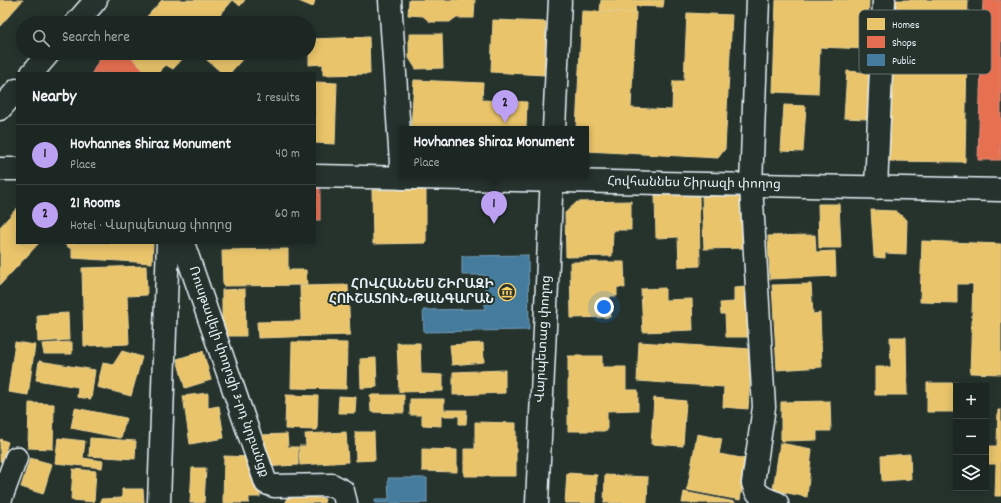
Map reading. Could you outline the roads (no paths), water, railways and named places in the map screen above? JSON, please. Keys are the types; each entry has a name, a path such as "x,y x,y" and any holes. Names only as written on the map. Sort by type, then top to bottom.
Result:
{"street":[{"path":"82,16 96,0"},
{"path":"390,0 399,134"},
{"path":"554,126 560,0"},
{"path":"758,0 751,185 764,407 753,483 755,490 763,498 777,503"},
{"path":"884,0 884,10"},
{"path":"33,72 43,60"},
{"path":"876,188 881,74"},
{"path":"0,109 16,91"},
{"path":"0,169 16,169"},
{"name":"Հովհաննես Շիրազի փողոց","path":"316,176 399,178"},
{"name":"Հովհաննես Շիրազի փողոց","path":"402,178 551,178 751,185 1001,190"},
{"name":"Վարպետաց փողոց","path":"537,503 551,178"},
{"path":"159,503 168,244"},
{"name":"Ռուսթավելի փողոցի 3-րդ նրբանցք","path":"184,244 266,483 274,486 332,485 343,491 346,503"},
{"path":"0,501 16,458"}],"place":[{"name":"21 Rooms","path":"505,123"},
{"name":"Hovhannes Shiraz Monument","path":"494,224"},
{"name":"ՀՈՎՀԱՆՆԵՍ ՇԻՐԱԶԻ ՀՈՒՇԱՏՈՒՆ-ԹԱՆԳԱՐԱՆ","path":"507,292"}]}
